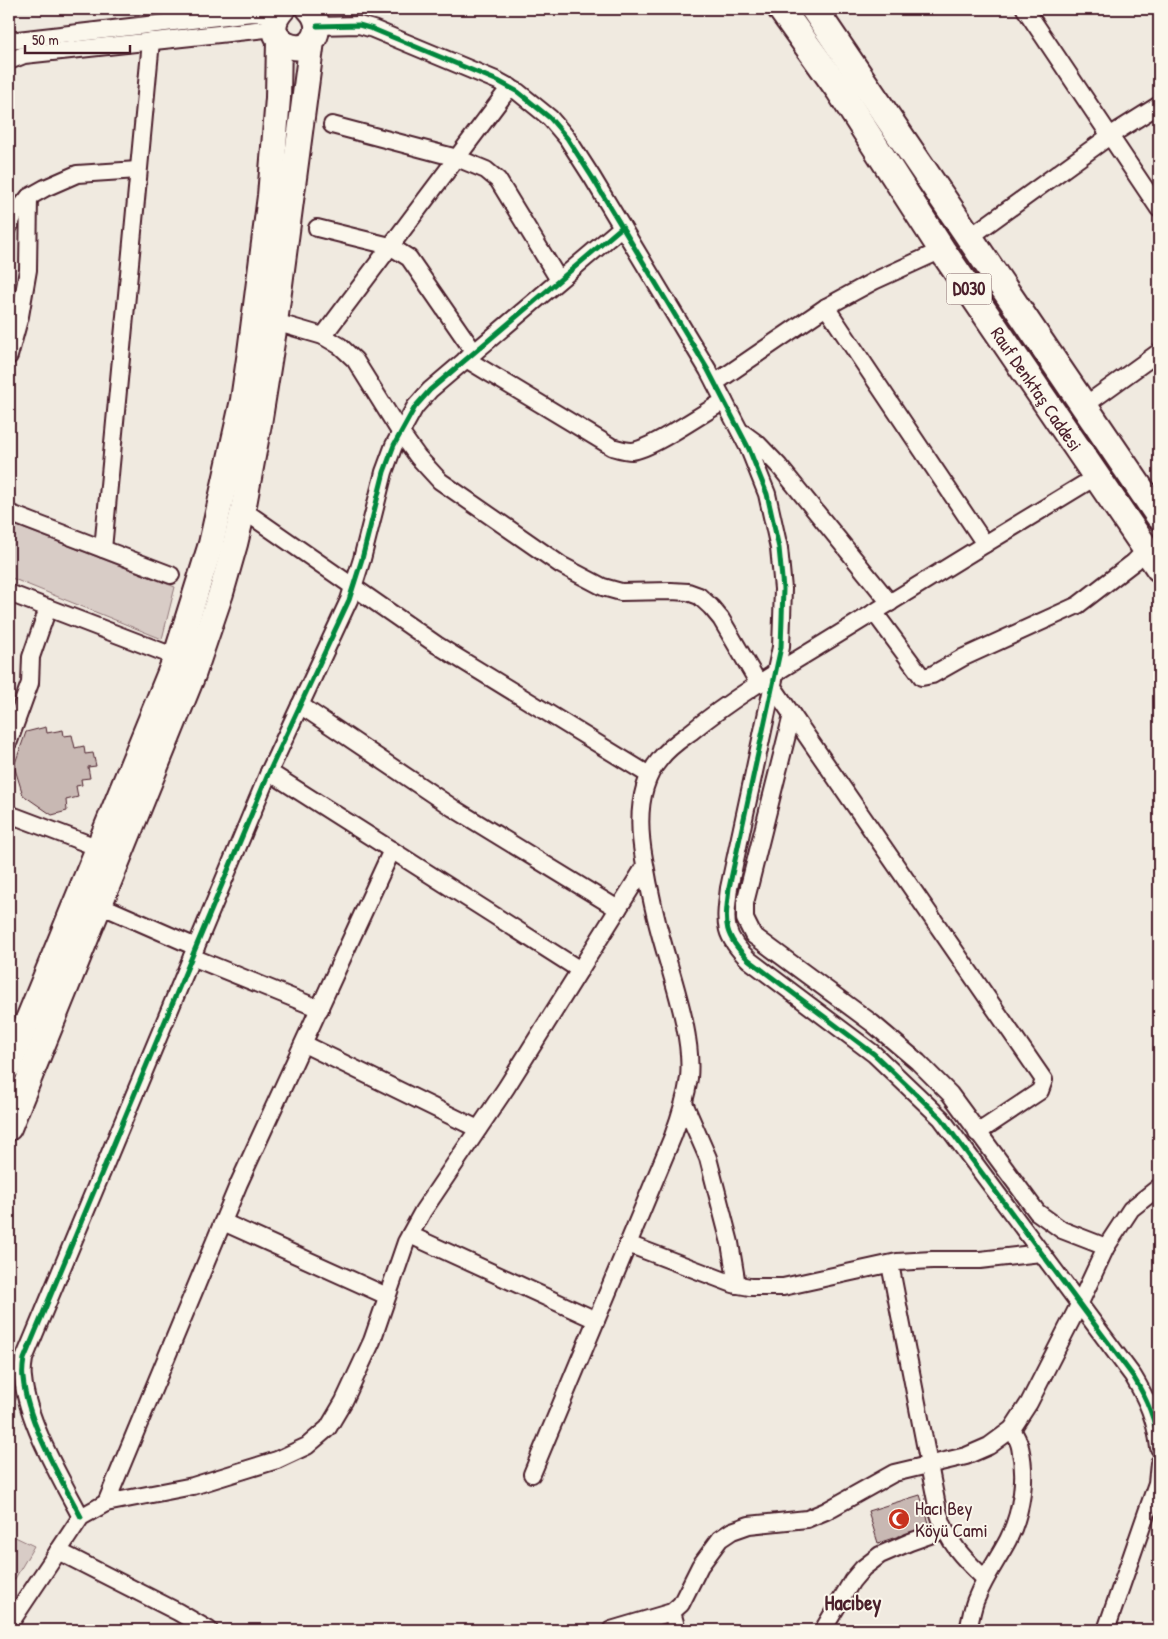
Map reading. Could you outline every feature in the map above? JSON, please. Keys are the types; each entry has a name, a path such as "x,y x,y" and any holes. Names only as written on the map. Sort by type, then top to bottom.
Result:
{"main road":[{"name":"Rauf Denktaş Caddesi","path":"781,9 839,90 942,250 1153,559"},
{"name":"Rauf Denktaş Caddesi","path":"814,9 1084,406 1158,511"},
{"path":"280,18 287,45 293,47 306,45 313,20"},
{"path":"9,1066 176,657 211,544 243,400 270,196 278,98 280,18"},
{"path":"9,1128 193,675 220,593 243,510 275,322 313,20"}],"street":[{"path":"1025,9 1159,209"},
{"path":"9,41 252,13 280,18"},
{"path":"9,61 24,55 151,41 280,18"},
{"path":"313,20 373,28 510,87 550,118 567,138 716,383 749,449 766,494 779,548 783,589 781,647 769,681 729,888 726,914 727,930 735,947 749,960 874,1054 941,1118 1133,1376 1148,1402 1157,1429 1159,1448"},
{"path":"103,549 151,41"},
{"path":"323,336 510,87"},
{"path":"970,237 1111,135 1159,106"},
{"path":"332,125 456,158 486,170 498,180 559,280"},
{"path":"9,226 14,215 29,197 77,174 138,170"},
{"path":"9,356 20,316 28,270 29,197"},
{"path":"81,1517 54,1466 36,1425 22,1377 24,1359 270,772 349,600 362,559 384,472 400,432 415,407 430,390 622,227"},
{"path":"318,228 390,246 408,258 470,356 612,447 631,451 651,445 724,401"},
{"path":"716,383 826,306 874,281 942,250"},
{"path":"826,306 986,544"},
{"path":"275,322 323,336 340,346 355,360 400,432 440,481 561,565 603,587 621,592 688,592 699,596 711,606 769,681 1044,1080 1040,1091 978,1133"},
{"path":"1084,406 1159,352"},
{"path":"740,432 758,444 779,466 890,603"},
{"path":"532,1474 673,1136 684,1103 689,1077 688,1049 672,970 663,943 641,841 641,814 649,775 660,758 715,712 769,681 874,612 1097,476"},
{"path":"243,510 437,645 649,775"},
{"path":"9,513 171,575"},
{"path":"874,612 922,677 932,675 962,658 1078,606 1134,562 1153,559"},
{"path":"9,594 176,657"},
{"path":"9,741 30,683 31,657 48,608"},
{"path":"300,705 453,808 618,909"},
{"path":"792,715 745,903 745,919 753,935 872,1023 918,1062 950,1094 1037,1212 1062,1230 1106,1246"},
{"path":"270,772 580,970"},
{"path":"9,814 99,848"},
{"path":"106,1503 239,1183 392,850"},
{"path":"9,1626 81,1517 106,1503 193,1486 278,1460 307,1446 328,1428 344,1401 372,1341 410,1235 423,1211 506,1088 645,866"},
{"path":"100,905 194,952 320,1009"},
{"path":"304,1044 478,1129"},
{"path":"684,1103 708,1158 730,1243 737,1285"},
{"path":"611,1630 672,1612 681,1604 700,1566 720,1539 732,1531 750,1525 807,1519 826,1511 894,1473 966,1456 989,1446 1012,1429 1029,1402 1079,1305 1106,1246 1131,1209 1159,1187"},
{"path":"223,1222 388,1296"},
{"path":"410,1235 596,1320"},
{"path":"628,1244 737,1285 750,1287 783,1287 890,1264 932,1260 980,1260 1041,1253"},
{"path":"890,1264 938,1511 944,1530 952,1544 986,1579"},
{"path":"968,1630 976,1599 1008,1540 1018,1516 1022,1490 1022,1465 1020,1446 1012,1429"},
{"path":"1106,1630 1157,1483 1159,1463"},
{"path":"823,1630 852,1581 862,1568 880,1555 944,1530"},
{"path":"58,1551 178,1612 209,1630"},
{"path":"672,1612 677,1630"}],"shaded area":[{"path":"9,523 175,587 162,639 9,577"},
{"path":"9,1534 34,1546 9,1589"}],"building":[{"path":"46,727 47,733 63,730 64,736 72,735 75,748 84,746 85,754 93,753 96,766 88,767 90,778 81,779 82,785 76,786 78,797 66,800 67,811 52,815 23,795 14,766 26,732"},
{"name":"Hacı Bey Köyü Cami","path":"920,1495 930,1526 878,1543 868,1511"}],"cycle path":[{"path":"317,26 359,25 373,29 498,81 518,92 550,118 567,138 592,177 708,370 749,449 767,494 779,548 783,589 781,647 729,888 726,919 730,935 740,951 749,960 874,1054 941,1118 1133,1376 1150,1410 1156,1428 1159,1448"},
{"path":"81,1517 46,1450 31,1413 23,1378 24,1359 269,772 349,600 362,559 384,472 394,445 415,407 430,390 622,227"}],"place":[{"name":"Hacı Bey Köyü Cami","path":"899,1519"}],"district":[{"name":"Hacıbey","path":"853,1603"}]}
